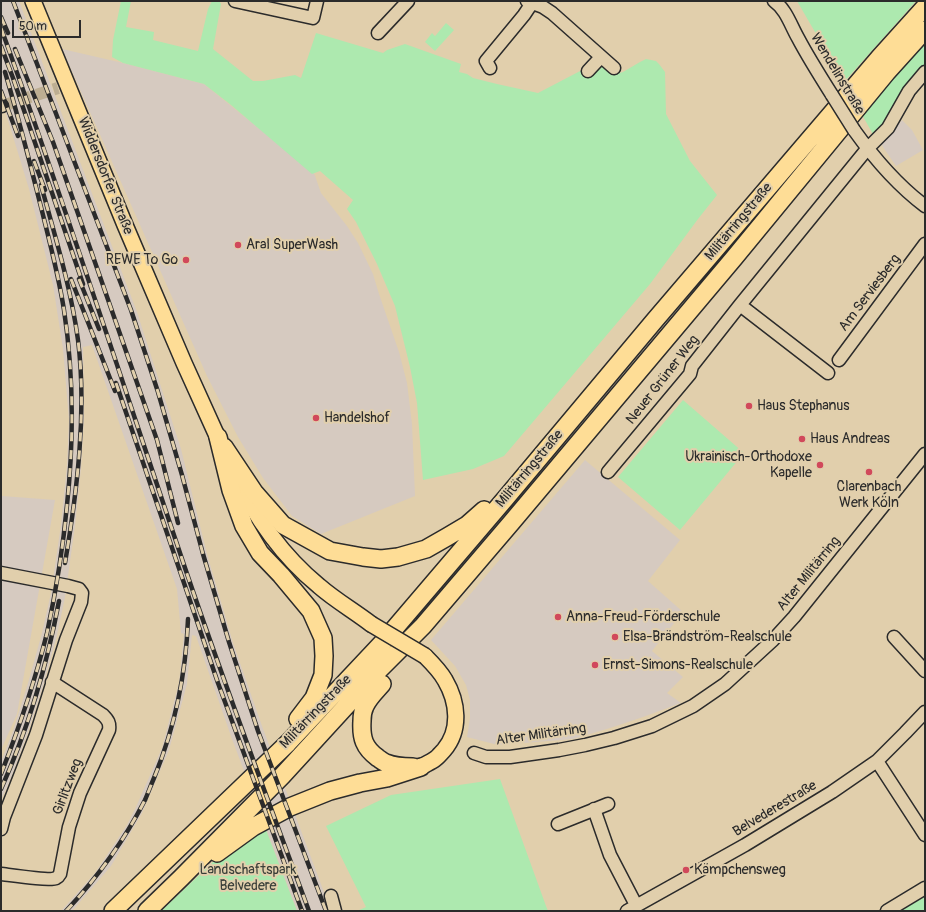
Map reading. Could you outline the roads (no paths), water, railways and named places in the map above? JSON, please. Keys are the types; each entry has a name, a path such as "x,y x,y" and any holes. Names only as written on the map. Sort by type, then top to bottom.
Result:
{"highway":[{"name":"Militärringstraße","path":"114,911 288,743 383,642 864,75 925,7"},
{"name":"Militärringstraße","path":"152,907 282,776 380,669 423,626 734,258 887,72 925,30"},
{"path":"218,437 254,492 283,524 330,551 363,558 381,559 398,557 426,549 467,525 483,510 505,499"},
{"path":"218,437 231,490 244,526 260,553 311,610 323,638 324,656 323,675 314,698 294,724 234,794"},
{"path":"421,767 402,767 384,763 374,755 365,744 361,729 364,707 369,698 404,658 423,626"},
{"path":"152,907 221,850 253,827 290,807 330,792 360,783 387,778 421,767"}],"main road":[{"name":"Widdersdorfer Straße","path":"33,1 62,86 241,488 262,523 286,555 319,586 371,624 425,656 446,681 453,697 456,719 453,737 436,759 421,767"}],"street":[{"path":"239,1 313,18 317,1"},
{"path":"378,33 408,1"},
{"name":"Wendelinstraße","path":"774,1 784,12 832,95 867,149 900,184 925,206"},
{"path":"490,68 486,61 524,15 530,2 543,7 552,13 614,68"},
{"path":"588,71 601,57"},
{"path":"867,149 888,128 908,90 925,72"},
{"name":"Neuer Grüner Weg","path":"608,472 690,374 692,366 867,149"},
{"name":"Am Serviesberg","path":"839,360 925,244"},
{"path":"740,305 828,373"},
{"name":"Alter Militärring","path":"474,753 486,757 510,756 585,746 652,726 693,706 725,684 773,640 794,617 925,454"},
{"path":"1,572 68,586 78,589 82,593 82,602 66,640 36,735 4,817 1,829"},
{"path":"894,637 925,671"},
{"name":"Girlitzweg","path":"1,874 50,879 55,879 58,877 60,874 69,827 80,793 109,730 110,725 108,719 52,682"},
{"name":"Belvederestraße","path":"631,908 744,845 832,792 877,761 925,712"},
{"path":"877,761 925,835"},
{"path":"558,824 608,804"},
{"path":"594,809 631,908"},
{"path":"887,911 925,888"},
{"path":"331,896 335,911"}],"tunnel":[{"path":"2,106 58,88"}],"railway":[{"path":"13,1 131,310 158,392 229,642 258,731 326,911"},
{"path":"1,17 8,33"},
{"path":"1,28 70,224 211,643 309,911"},
{"path":"1,46 83,284"},
{"path":"15,49 53,142 157,440 178,523"},
{"path":"1,774 32,687 47,633 59,569 65,521 72,432 70,359 62,298 55,262 5,72"},
{"path":"1,91 18,136"},
{"path":"34,161 45,190"},
{"path":"41,185 71,301 81,367 81,423 77,480 65,563"},
{"path":"71,279 115,391"},
{"path":"79,279 99,329"},
{"path":"116,383 218,683 302,911"},
{"path":"1,789 20,743 36,696 49,649 59,601"},
{"path":"66,911 88,886 119,844 146,797 168,739 178,700 185,660 188,619"}],"place":[{"name":"Aral SuperWash","path":"238,245"},
{"name":"REWE To Go","path":"186,260"},
{"name":"Haus Stephanus","path":"749,406"},
{"name":"Handelshof","path":"316,418"},
{"name":"Haus Andreas","path":"802,439"},
{"name":"Ukrainisch-Orthodoxe Kapelle","path":"820,465"},
{"name":"Clarenbach Werk Köln","path":"869,472"},
{"name":"Anna-Freud-Förderschule","path":"558,617"},
{"name":"Elsa-Brändström-Realschule","path":"615,637"},
{"name":"Ernst-Simons-Realschule","path":"595,665"},
{"name":"Kämpchensweg","path":"686,870"}],"park label":[{"name":"Landschaftspark Belvedere","path":"248,878"}]}
